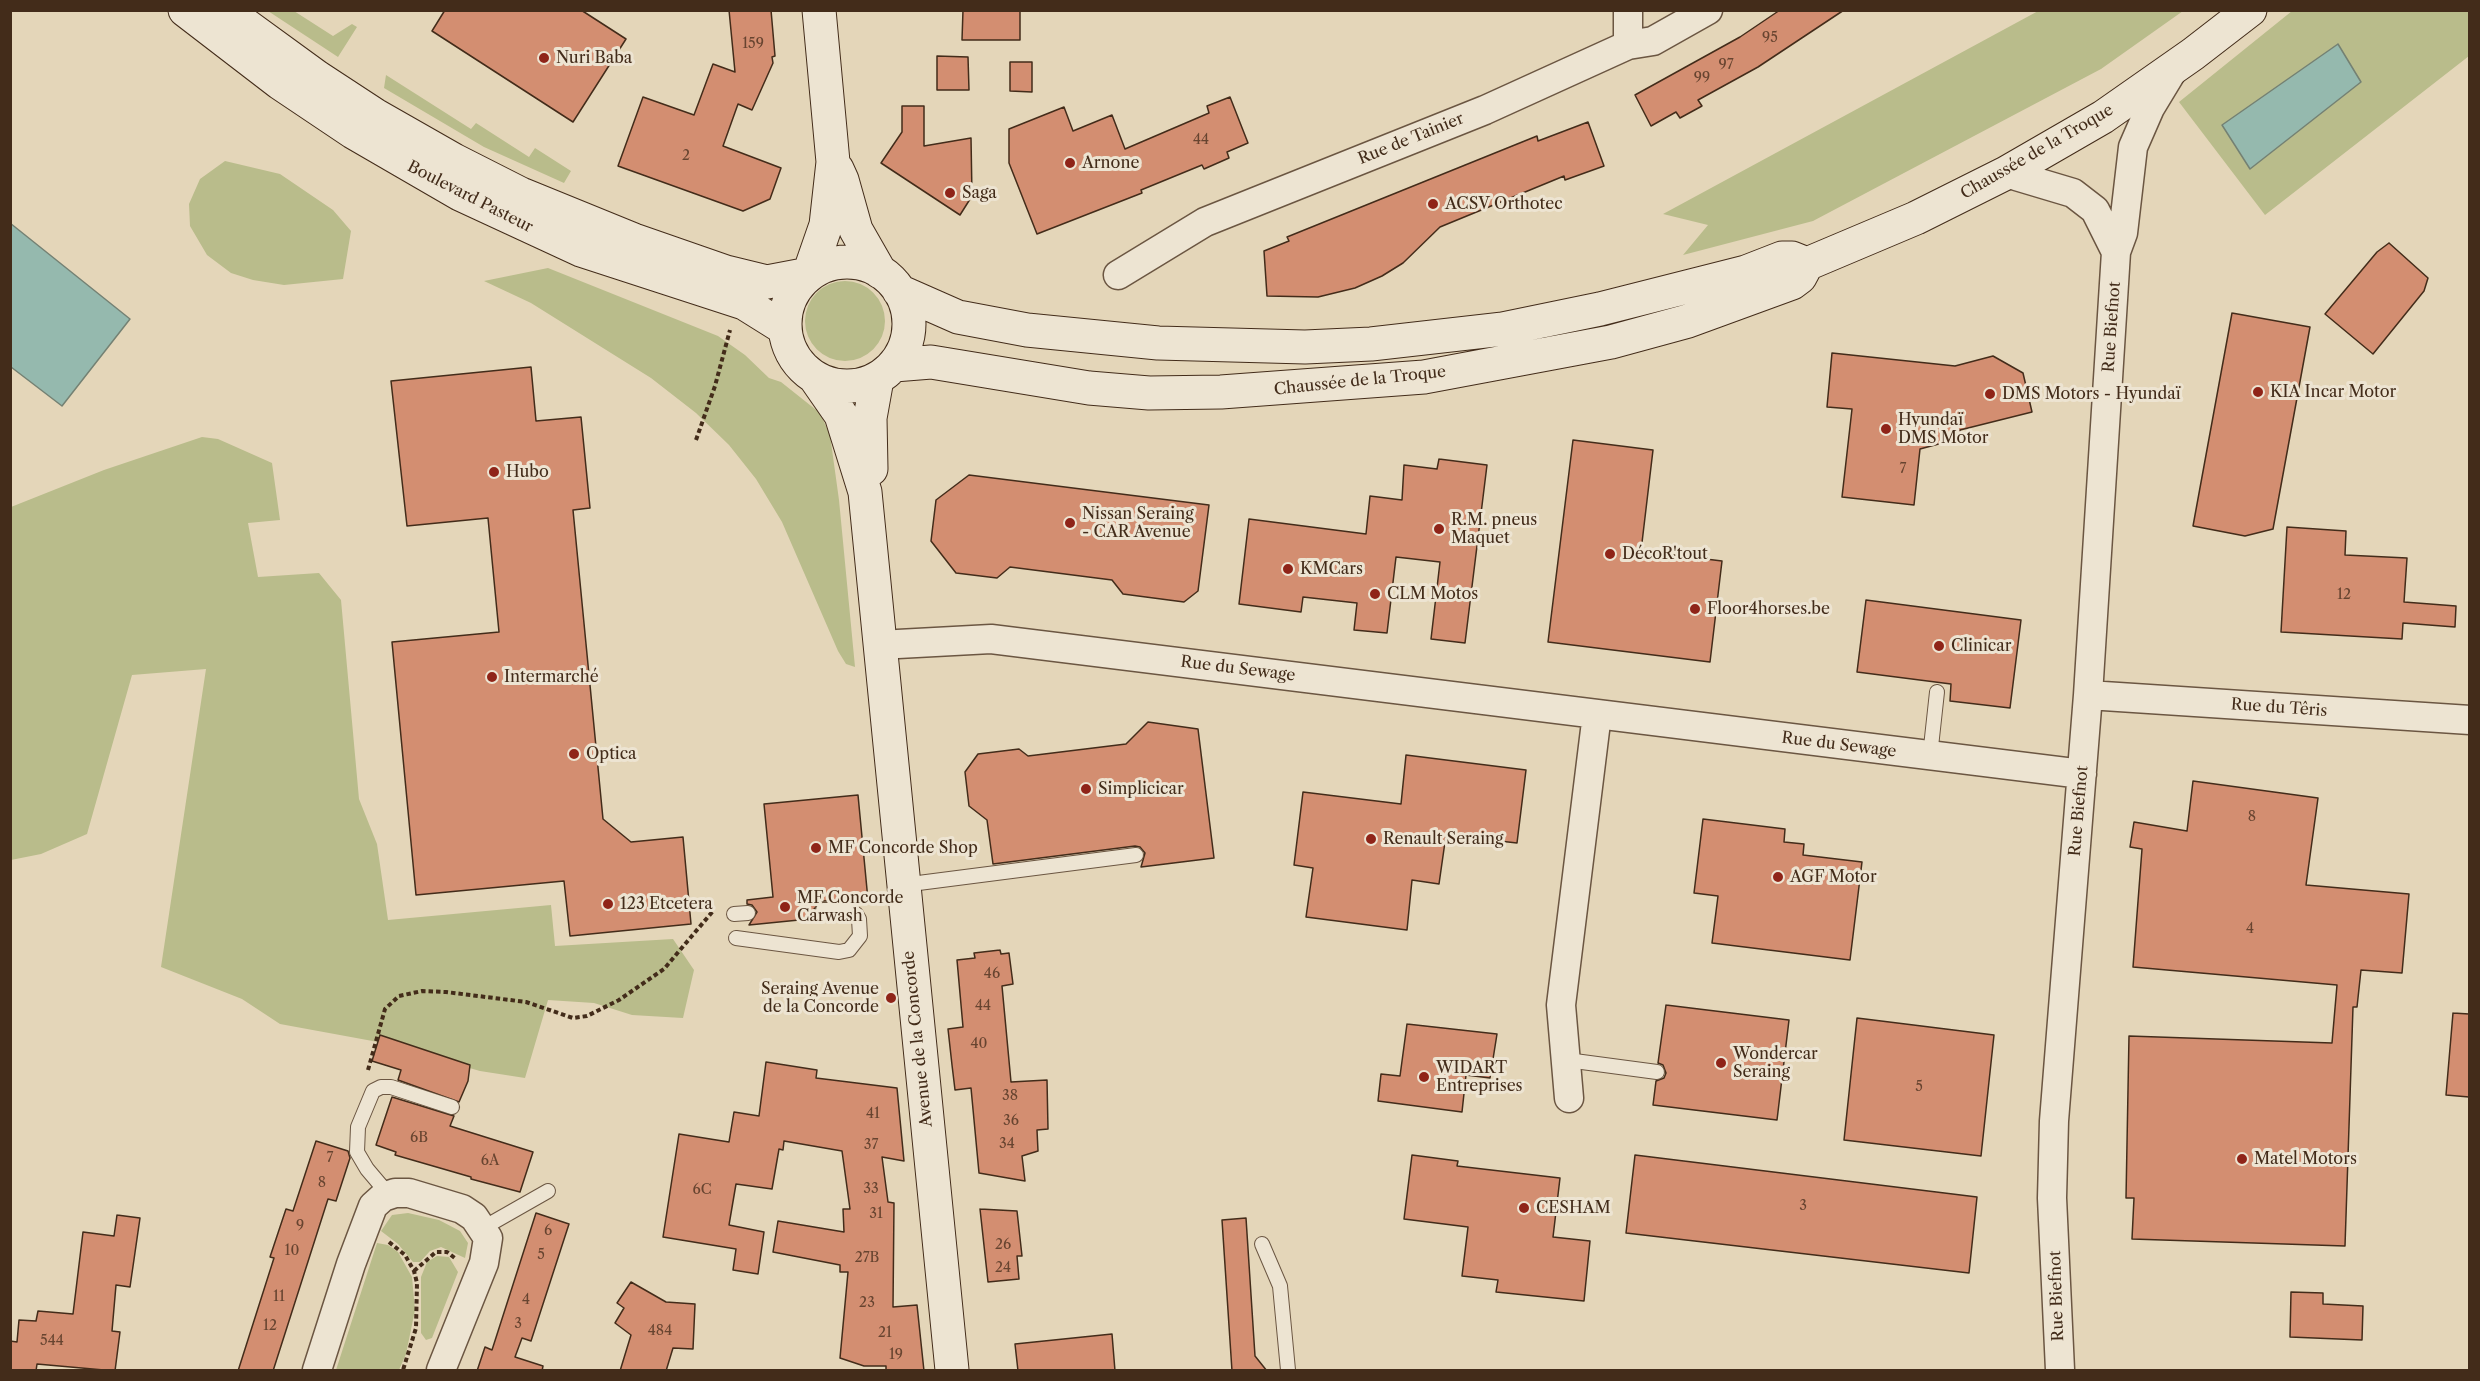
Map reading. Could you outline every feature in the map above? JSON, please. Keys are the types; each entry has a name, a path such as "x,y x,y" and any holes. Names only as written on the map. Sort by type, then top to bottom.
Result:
{"street":[{"name":"Boulevard Pasteur","path":"185,10 280,83 352,132 460,194 581,250 744,303 784,328"},
{"name":"Boulevard Pasteur","path":"225,10 361,106 424,144 521,194 634,240 726,272 767,282 809,274"},
{"path":"809,274 826,225 832,162 819,10"},
{"path":"1628,10 1628,45"},
{"name":"Rue de Tainier","path":"1118,275 1205,222 1485,110 1628,45 1653,41 1708,10"},
{"name":"Chaussée de la Troque","path":"886,372 931,362 1089,388 1149,393 1313,387 1424,376 1562,354 1688,321 1792,284 1800,277 1807,264 1916,218 2006,173 2103,117 2175,67 2250,10"},
{"name":"Rue Biefnot","path":"2060,1371 2052,1198 2054,1121 2088,695 2116,252 2122,233 2133,147 2150,108 2175,67"},
{"path":"832,162 842,180 856,230 890,281 905,301 908,317 908,334 903,351 886,372 857,386 836,386 816,379 800,366 789,349 784,328 786,307 795,288 809,274 826,265 844,262 863,264 890,281 958,317 1028,330 1158,342 1305,347 1371,344 1503,329 1668,292 1746,272 1782,258 1792,258 1807,264"},
{"path":"2006,173 2073,193 2095,210 2116,252"},
{"name":"Avenue de la Concorde","path":"865,492 871,468 870,418 886,372"},
{"name":"Avenue de la Concorde","path":"816,379 841,415 865,492 952,1371"},
{"name":"Rue du Sewage","path":"879,645 991,639 2082,774"},
{"name":"Rue du Têris","path":"2088,695 2469,720"},
{"path":"1569,1098 1561,1005 1597,714"},
{"path":"317,1371 365,1221 373,1206 389,1195 409,1193 443,1202 474,1217 488,1238 484,1263 441,1371"}],"lane":[{"path":"1930,756 1937,692"},
{"path":"903,885 1136,855"},
{"path":"736,938 839,952 849,950 860,936 860,919 852,911 823,910"},
{"path":"1567,1060 1657,1072"},
{"path":"389,1195 367,1169 357,1152 358,1127 373,1091 381,1087 391,1087 452,1107"},
{"path":"483,1228 548,1191"},
{"path":"1262,1244 1280,1286 1288,1371"}],"path":[{"path":"696,440 715,387 732,322"},
{"path":"373,1091 369,1062 385,1009 399,996 422,991 446,992 526,1002 573,1018 587,1016 610,1005 664,969 718,905"},
{"path":"382,1239 400,1250 414,1271 418,1295 416,1328 403,1371"},
{"path":"414,1271 428,1256 441,1251 452,1255 462,1265"}],"green space":[{"path":"2040,10 2183,11 2101,69 1813,221 1683,255 1708,225 1663,214"},
{"path":"268,11 294,11 333,36 352,24 357,27 338,57"},
{"path":"2292,11 2469,11 2469,56 2265,215 2179,102"},
{"path":"386,75 471,129 476,123 529,157 535,148 571,171 564,183 484,147 384,88"},
{"path":"225,161 280,174 333,210 351,231 343,279 284,285 253,280 231,273 207,255 190,226 189,204 200,179"},
{"path":"548,268 718,336 745,355 769,378 781,382 820,413 830,435 839,500 855,667 846,664 838,651 782,522 756,479 729,445 696,413 651,378 531,303 484,281"},
{"path":"837,281 853,281 874,292 885,313 885,329 874,350 853,361 837,361 823,355 811,343 805,329 805,313 811,299 823,287"},
{"path":"202,437 218,439 272,463 280,520 248,523 258,577 319,573 341,600 359,799 377,844 388,920 551,905 555,946 673,939 694,970 683,1018 632,1015 594,1003 548,1000 525,1078 480,1071 378,1042 280,1024 242,999 161,967 206,669 132,675 87,834 41,854 11,860 11,507 104,470"},
{"path":"408,1213 439,1220 460,1231 468,1243 465,1258 441,1247 430,1251 420,1262 413,1262 398,1244 381,1231 392,1215"},
{"path":"377,1243 388,1245 398,1252 412,1277 415,1310 406,1354 399,1370 336,1370"},
{"path":"437,1256 449,1257 458,1272 432,1338 426,1340 421,1333 421,1277 427,1262"}],"water":[{"path":"2338,44 2361,82 2250,169 2222,125"},
{"path":"10,223 130,319 62,406 11,367"}],"building":[{"name":"Nuri Baba","path":"445,10 581,10 626,39 573,122 432,31"},
{"path":"729,10 771,10 775,56 772,57 773,63 752,110 738,104 723,146 781,168 770,199 743,211 618,166 643,97 694,115 713,64 735,72"},
{"path":"963,10 1020,10 1020,40 962,40"},
{"path":"1780,10 1844,10 1758,67 1698,100 1702,106 1680,118 1676,112 1651,126 1635,95 1740,37"},
{"path":"937,56 968,57 969,90 937,90"},
{"path":"1010,62 1032,62 1032,92 1010,91"},
{"name":"Arnone","path":"1230,97 1248,143 1227,152 1229,158 1204,169 1202,165 1141,190 1142,193 1037,234 1009,163 1009,129 1064,107 1073,131 1112,115 1125,149 1209,113 1207,106"},
{"name":"Saga","path":"902,106 924,106 924,146 971,138 972,196 960,215 881,163 902,132"},
{"name":"ACSV Orthotec","path":"1588,122 1604,166 1565,180 1564,176 1440,227 1403,263 1382,276 1355,288 1318,297 1267,296 1264,251 1289,241 1287,237 1537,136 1538,141"},
{"path":"2389,243 2428,278 2424,291 2373,354 2325,314 2377,252"},
{"name":"KIA Incar Motor","path":"2232,313 2310,327 2273,529 2245,536 2193,526"},
{"name":"Hyundaï DMS Motor","path":"1832,353 1955,366 1993,356 2023,373 2032,412 1960,430 1961,438 1920,449 1914,505 1842,497 1852,409 1827,407"},
{"name":"Intermarché","path":"531,367 536,421 581,417 590,508 573,510 603,819 631,842 683,837 691,924 570,936 564,881 416,895 392,642 499,632 488,518 407,526 391,381"},
{"name":"DécoR'tout","path":"1573,440 1653,450 1641,551 1722,561 1710,662 1548,642"},
{"path":"1439,459 1487,465 1465,643 1431,639 1440,562 1396,557 1387,633 1354,630 1357,603 1303,597 1301,612 1239,604 1249,519 1366,534 1370,496 1402,500 1404,465 1437,469"},
{"name":"Nissan Seraing - CAR Avenue","path":"969,475 1209,505 1198,591 1184,602 1123,594 1112,580 1010,567 997,578 956,573 931,541 936,500"},
{"path":"2287,527 2346,531 2345,555 2407,558 2404,602 2456,606 2455,627 2403,623 2402,639 2281,632"},
{"name":"Clinicar","path":"1866,600 2021,620 2010,708 1950,701 1951,684 1857,672"},
{"name":"Simplicicar","path":"1148,722 1198,729 1214,858 1141,867 1145,853 1140,847 1135,846 993,864 987,820 969,806 965,772 978,754 1019,749 1028,756 1126,744"},
{"name":"Renault Seraing","path":"1406,755 1526,770 1517,843 1446,835 1439,884 1412,880 1407,930 1306,917 1313,868 1294,865 1303,792 1401,804"},
{"path":"2193,781 2318,798 2306,885 2409,894 2402,973 2361,970 2357,1007 2353,1007 2345,1246 2132,1239 2134,1198 2126,1198 2129,1036 2332,1043 2337,985 2133,967 2142,849 2130,847 2134,822 2187,831"},
{"name":"MF Concorde Shop","path":"858,795 868,900 822,901 814,909 819,918 749,925 757,912 752,905 747,904 747,900 773,897 764,804"},
{"name":"AGF Motor","path":"1703,819 1785,829 1784,842 1804,844 1803,855 1862,862 1850,960 1712,943 1718,896 1694,893"},
{"path":"1000,950 1001,954 1009,953 1013,984 1002,986 1011,1082 1047,1080 1048,1129 1037,1130 1038,1151 1022,1156 1025,1181 979,1173 971,1088 955,1090 948,1029 963,1027 957,960 975,958 974,953"},
{"name":"Wondercar Seraing","path":"1666,1005 1789,1020 1777,1120 1653,1105 1656,1081 1664,1078 1666,1073 1663,1065 1658,1063"},
{"path":"2453,1013 2469,1014 2469,1097 2446,1095"},
{"path":"1857,1018 1994,1035 1981,1156 1844,1140"},
{"name":"WIDART Entreprises","path":"1407,1024 1497,1034 1490,1078 1466,1075 1462,1112 1378,1101 1381,1074 1400,1076"},
{"path":"380,1035 470,1065 468,1081 459,1102 398,1080 401,1070 372,1061"},
{"path":"766,1062 817,1070 816,1078 897,1088 904,1161 882,1157 888,1202 894,1203 893,1307 917,1305 924,1371 886,1371 886,1366 864,1366 840,1358 848,1272 840,1272 840,1265 773,1252 778,1221 844,1232 843,1209 850,1209 842,1151 784,1141 783,1150 779,1149 772,1189 736,1184 729,1225 764,1232 758,1274 733,1270 736,1249 663,1237 679,1134 729,1142 734,1112 759,1116"},
{"path":"392,1097 454,1116 450,1126 533,1152 520,1192 395,1155 396,1152 376,1145"},
{"path":"316,1141 348,1151 350,1158 336,1201 328,1199 273,1371 238,1371 274,1258 270,1257 286,1209 293,1211"},
{"name":"CESHAM","path":"1412,1155 1458,1161 1457,1166 1560,1178 1553,1237 1590,1241 1584,1301 1496,1292 1498,1280 1462,1276 1468,1227 1404,1219"},
{"path":"1635,1155 1977,1197 1969,1273 1626,1233"},
{"path":"980,1209 1017,1211 1022,1256 1017,1256 1019,1279 988,1282"},
{"path":"536,1213 569,1224 531,1341 522,1338 515,1357 543,1366 542,1371 477,1371 485,1347 492,1350"},
{"path":"117,1215 140,1218 130,1287 116,1285 112,1331 120,1332 115,1371 37,1364 36,1371 10,1371 10,1341 17,1342 19,1320 36,1321 38,1311 73,1314 83,1232 114,1236"},
{"path":"1246,1218 1255,1356 1267,1371 1232,1371 1222,1220"},
{"path":"631,1282 666,1302 695,1304 693,1349 673,1348 666,1371 620,1371 631,1335 615,1323 624,1308 617,1303"},
{"path":"2291,1292 2323,1293 2323,1304 2363,1306 2362,1340 2290,1337"},
{"path":"1112,1334 1115,1371 1018,1371 1015,1344"}],"place":[{"name":"Nuri Baba","path":"544,58"},
{"name":"Arnone","path":"1070,163"},
{"name":"Saga","path":"950,193"},
{"name":"ACSV Orthotec","path":"1433,204"},
{"name":"KIA Incar Motor","path":"2258,392"},
{"name":"DMS Motors - Hyundaï","path":"1990,394"},
{"name":"Hyundaï DMS Motor","path":"1886,429"},
{"name":"Hubo","path":"494,472"},
{"name":"Nissan Seraing - CAR Avenue","path":"1070,523"},
{"name":"R.M. pneus Maquet","path":"1439,529"},
{"name":"DécoR'tout","path":"1610,554"},
{"name":"KMCars","path":"1288,569"},
{"name":"CLM Motos","path":"1375,594"},
{"name":"Floor4horses.be","path":"1695,609"},
{"name":"Clinicar","path":"1939,646"},
{"name":"Intermarché","path":"492,677"},
{"name":"Optica","path":"574,754"},
{"name":"Simplicicar","path":"1086,789"},
{"name":"Renault Seraing","path":"1371,839"},
{"name":"MF Concorde Shop","path":"816,848"},
{"name":"AGF Motor","path":"1778,877"},
{"name":"123 Etcetera","path":"608,904"},
{"name":"MF Concorde Carwash","path":"785,907"},
{"name":"Seraing Avenue de la Concorde","path":"891,998"},
{"name":"Wondercar Seraing","path":"1721,1063"},
{"name":"WIDART Entreprises","path":"1424,1077"},
{"name":"Matel Motors","path":"2242,1159"},
{"name":"CESHAM","path":"1524,1208"}]}
